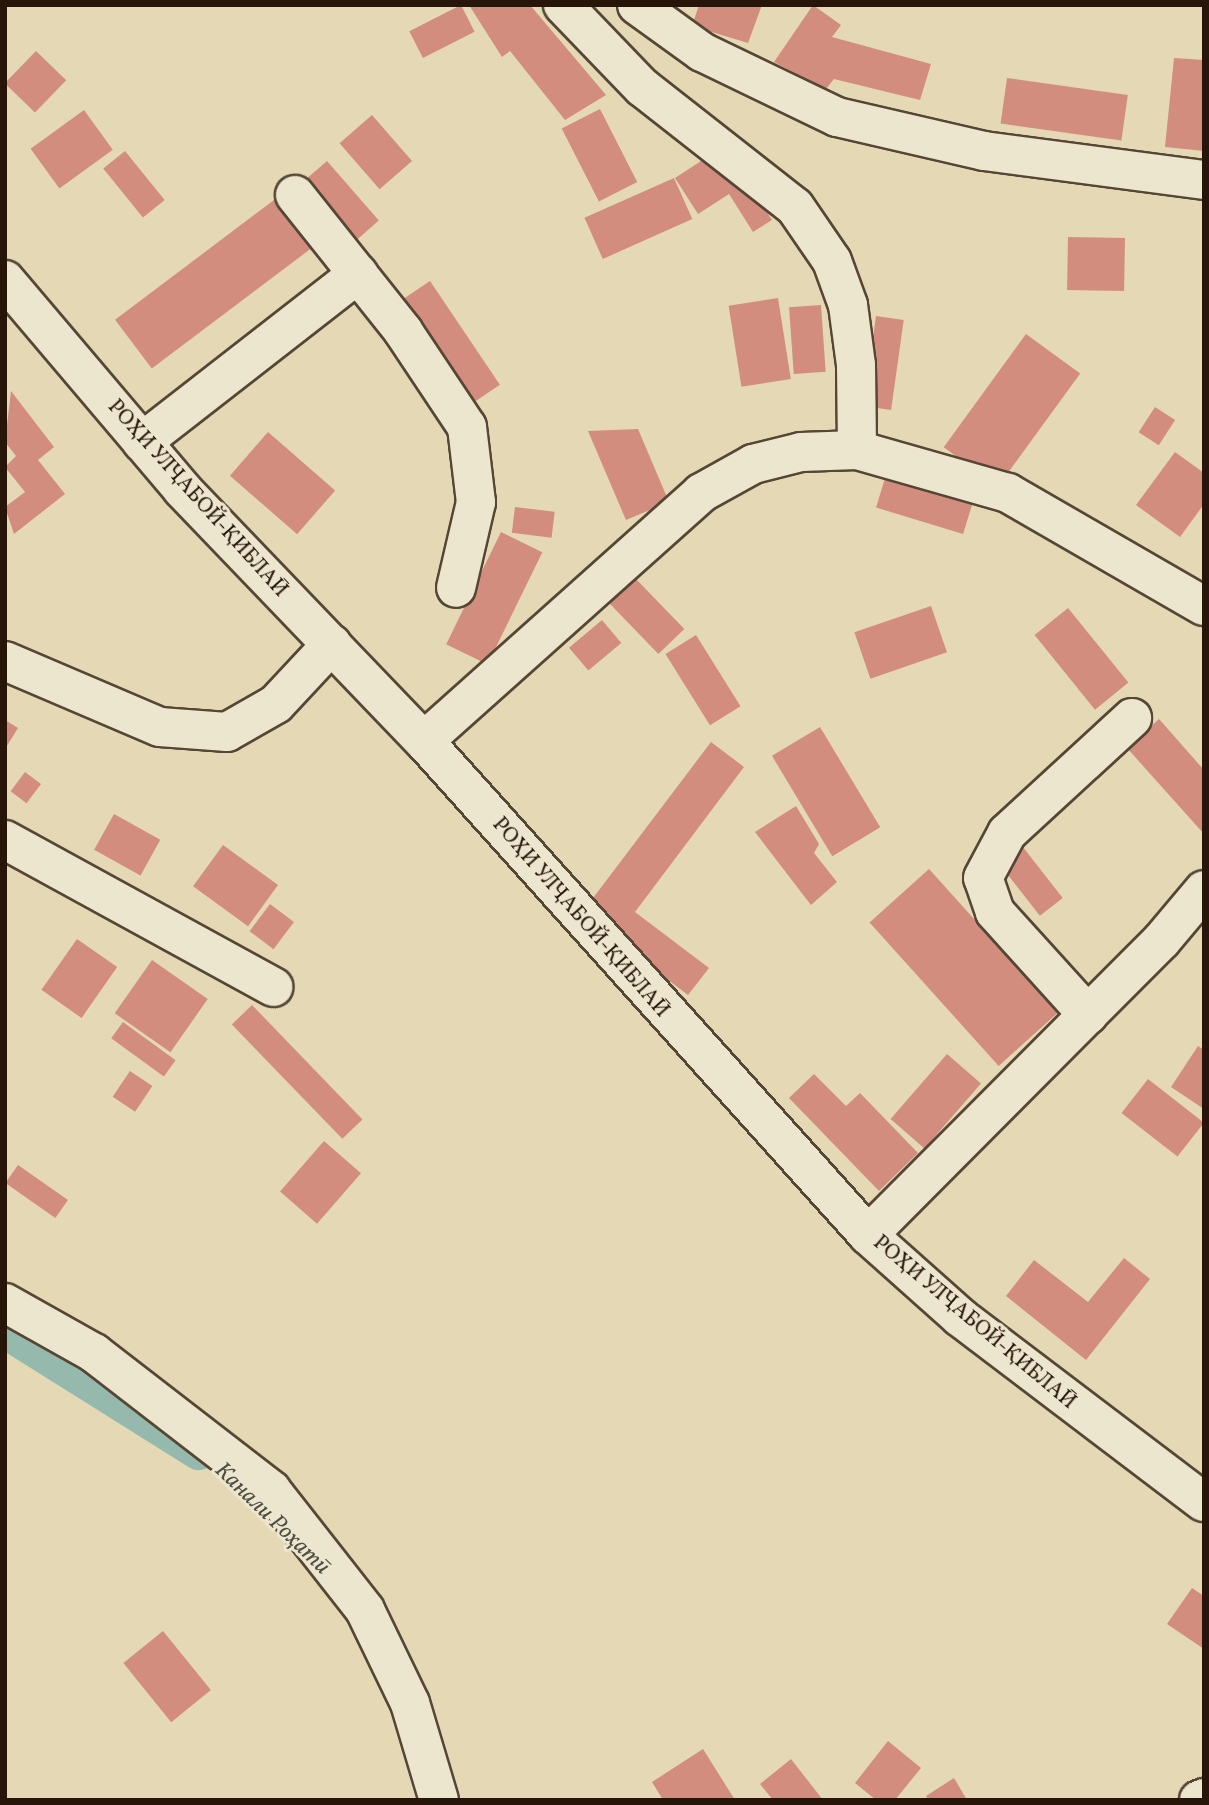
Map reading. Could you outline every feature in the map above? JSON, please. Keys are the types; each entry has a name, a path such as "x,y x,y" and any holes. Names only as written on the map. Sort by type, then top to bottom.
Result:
{"street":[{"path":"563,5 642,87 795,207 832,261 853,341 857,450"},
{"path":"637,5 702,52 837,117 984,151 1204,180"},
{"path":"295,195 358,274 467,427 476,502 456,588"},
{"path":"142,442 358,274"},
{"name":"РОҲИ УЛҶАБОЙ-ҚИБЛАӢ","path":"5,280 142,442 424,741 868,1236 960,1317 1204,1502"},
{"path":"424,741 701,493 753,464 801,452 857,450 1008,493 1204,606"},
{"path":"5,661 160,727 227,732 276,704 332,645"},
{"path":"1088,1015 995,912 983,878 1007,833 1132,718"},
{"path":"5,840 272,987"},
{"path":"868,1236 1088,1015 1204,890"},
{"path":"5,1303 94,1353 203,1432 271,1490 365,1610 410,1703 439,1800"}],"building":[{"path":"461,5 475,32 423,58 409,31"},
{"path":"469,5 530,5 606,95 565,120 510,51 502,57"},
{"path":"699,5 762,5 748,43 692,26"},
{"path":"813,5 841,25 832,37 931,64 920,100 834,79 826,89 774,62"},
{"path":"36,51 66,80 35,113 5,83"},
{"path":"1174,58 1204,60 1204,151 1165,147"},
{"path":"1007,78 1128,95 1121,141 1001,124"},
{"path":"600,109 637,182 599,202 562,129"},
{"path":"84,110 113,150 59,188 31,149"},
{"path":"372,115 412,161 380,189 340,143"},
{"path":"724,146 772,220 753,232 729,194 698,214 675,178"},
{"path":"125,151 165,200 143,218 103,169"},
{"path":"327,161 379,221 351,245 299,185"},
{"path":"674,178 692,219 603,259 584,218"},
{"path":"278,197 315,246 152,368 115,320"},
{"path":"1068,237 1125,238 1124,291 1067,290"},
{"path":"430,281 500,385 461,411 391,307"},
{"path":"778,298 791,379 741,387 729,306"},
{"path":"821,305 826,372 794,374 789,307"},
{"path":"876,316 904,320 891,410 863,406"},
{"path":"1026,334 1080,373 998,487 944,447"},
{"path":"11,391 54,447 38,460 65,494 14,534 5,507 25,492 5,467 16,456 5,442"},
{"path":"1155,407 1175,420 1159,445 1139,432"},
{"path":"638,429 669,502 626,520 588,431"},
{"path":"268,432 335,490 297,534 230,476"},
{"path":"1175,452 1204,473 1204,504 1180,537 1136,505"},
{"path":"886,475 973,502 963,534 876,508"},
{"path":"515,507 555,512 552,538 512,533"},
{"path":"501,532 542,552 488,665 446,644"},
{"path":"635,578 684,629 658,654 609,603"},
{"path":"931,606 947,652 870,679 854,632"},
{"path":"1068,608 1128,683 1095,710 1035,635"},
{"path":"602,620 621,643 588,671 569,648"},
{"path":"696,635 741,706 710,725 665,654"},
{"path":"1159,719 1204,770 1204,834 1127,748"},
{"path":"5,720 18,728 5,749"},
{"path":"820,727 880,827 832,856 772,756"},
{"path":"711,742 744,767 635,912 709,968 688,995 581,914"},
{"path":"25,772 41,784 27,803 11,791"},
{"path":"796,806 819,844 814,853 837,882 811,905 755,832"},
{"path":"114,814 160,840 140,876 94,850"},
{"path":"1019,842 1063,898 1040,916 996,860"},
{"path":"223,845 278,885 248,926 193,886"},
{"path":"929,869 1058,1012 999,1066 870,923"},
{"path":"270,904 294,922 273,949 250,931"},
{"path":"77,939 117,967 82,1018 41,990"},
{"path":"152,960 208,999 170,1052 115,1013"},
{"path":"252,1005 362,1119 342,1139 232,1024"},
{"path":"123,1022 176,1060 164,1076 111,1038"},
{"path":"1198,1046 1204,1050 1204,1109 1171,1087"},
{"path":"947,1054 981,1084 925,1148 891,1119"},
{"path":"130,1071 152,1086 135,1112 113,1097"},
{"path":"814,1074 846,1106 860,1093 918,1153 879,1191 789,1098"},
{"path":"1148,1079 1204,1123 1177,1157 1122,1113"},
{"path":"324,1141 361,1173 317,1224 280,1192"},
{"path":"18,1165 68,1200 55,1218 5,1183"},
{"path":"1124,1258 1150,1279 1086,1360 1006,1296 1034,1260 1088,1302"},
{"path":"1192,1588 1204,1596 1204,1649 1167,1624"},
{"path":"163,1631 211,1690 171,1722 123,1663"},
{"path":"888,1741 921,1768 895,1800 876,1800 855,1783"},
{"path":"703,1749 735,1800 663,1800 652,1782"},
{"path":"791,1759 823,1800 773,1800 760,1784"},
{"path":"954,1778 967,1800 928,1800 926,1796"}],"waterway":[{"name":"Канали Роҳатӣ","path":"5,1331 198,1452"}]}
